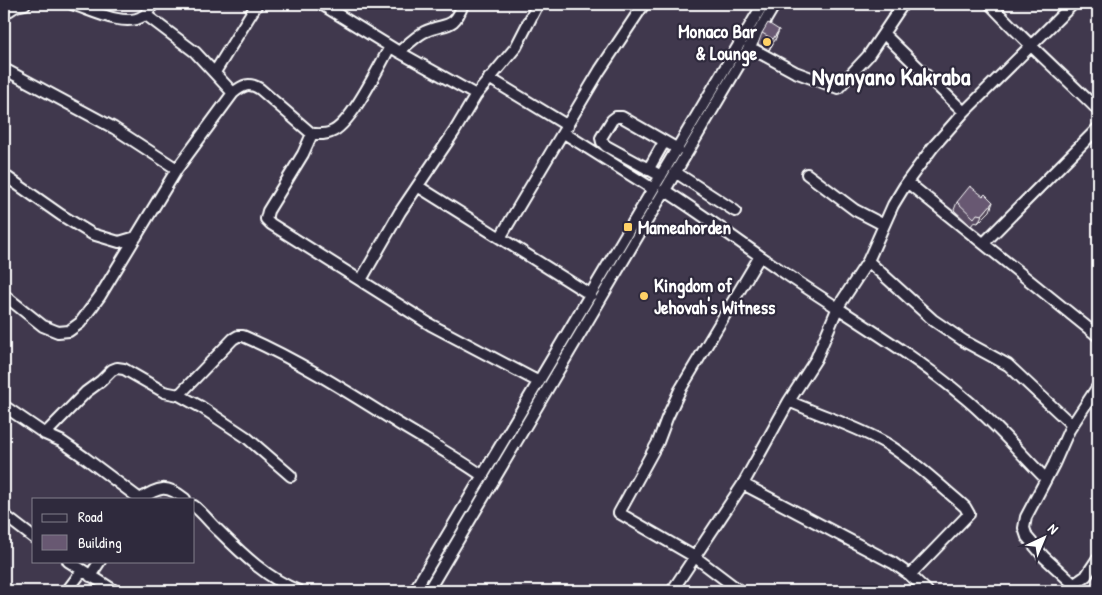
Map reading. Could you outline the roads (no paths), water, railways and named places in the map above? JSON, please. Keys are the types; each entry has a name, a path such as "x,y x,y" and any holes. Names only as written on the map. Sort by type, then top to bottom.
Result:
{"street":[{"path":"4,14 16,6 26,4"},
{"path":"72,4 118,19 138,19 146,15 153,4"},
{"path":"215,72 257,4"},
{"path":"321,4 476,95"},
{"path":"4,295 43,326 58,332 69,331 80,323 95,302 177,169 234,93 242,86 246,84 254,85 312,134 331,133 344,122 395,49 423,33 449,25 455,21 464,4"},
{"path":"361,280 400,212 454,132 476,95 516,47 538,4"},
{"path":"500,238 600,70 644,4"},
{"path":"414,591 763,4"},
{"path":"428,591 775,4"},
{"path":"749,47 795,72 838,88 868,56 903,4"},
{"path":"990,4 1014,30 1031,44 1098,110"},
{"path":"672,591 742,484 789,401 816,359 838,307 868,261 884,225 907,182 932,147 964,112 1072,4"},
{"path":"146,15 195,52 234,93"},
{"path":"884,34 964,112"},
{"path":"4,70 114,128 177,169"},
{"path":"489,78 653,189"},
{"path":"660,176 602,142 601,138 612,120 616,117 622,117 678,149"},
{"path":"984,243 1098,128"},
{"path":"312,134 295,167 272,204 266,219 277,229 431,325 539,382"},
{"path":"648,170 664,142"},
{"path":"675,172 735,211"},
{"path":"807,174 855,210 884,225"},
{"path":"4,175 80,228 92,234 119,242 136,237"},
{"path":"907,182 1098,336"},
{"path":"418,187 591,294"},
{"path":"664,190 787,275 838,307 964,397 981,411 1046,479"},
{"path":"119,242 124,255"},
{"path":"740,591 695,557 619,513 658,442 680,390 760,256"},
{"path":"868,261 933,320 964,341 1008,365 1072,425"},
{"path":"179,394 233,339 243,336 304,366 442,448 483,476"},
{"path":"45,434 86,392 112,370 117,368 124,369 164,392 179,394 201,407 239,432 291,476"},
{"path":"1097,392 1072,425 1026,517 1024,528 1028,537 1044,557 1074,589 1086,576 1098,558"},
{"path":"789,401 863,432 886,444 914,464 965,507 969,514 910,575"},
{"path":"4,406 45,434 61,441 84,456 139,498"},
{"path":"742,484 893,563 910,575 927,591"},
{"path":"142,498 159,488 167,488 184,498"},
{"path":"195,507 250,560 290,588 299,591"},
{"path":"4,515 32,536"},
{"path":"69,562 115,591"},
{"path":"67,591 99,562"}],"place":[{"name":"Monaco Bar & Lounge","path":"767,42"},
{"name":"Mameahorden","path":"628,227"},
{"name":"Kingdom of Jehovah's Witness","path":"644,296"}],"district":[{"name":"Nyanyano Kakraba","path":"891,77"}]}
